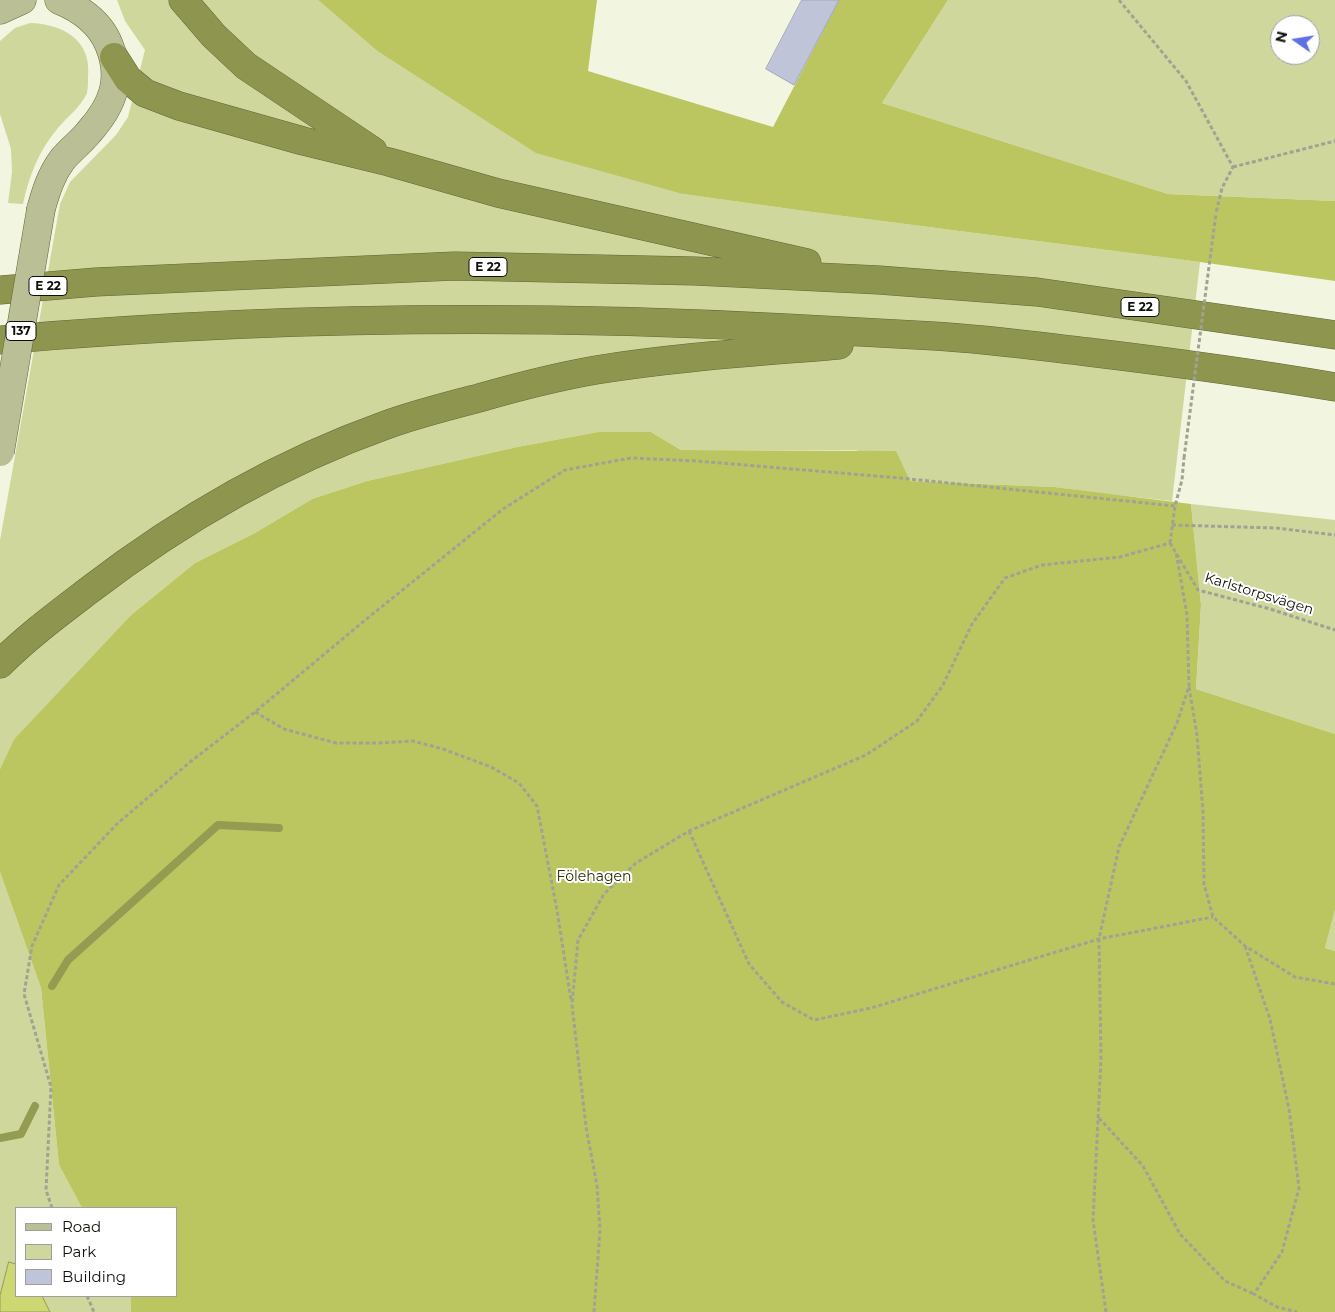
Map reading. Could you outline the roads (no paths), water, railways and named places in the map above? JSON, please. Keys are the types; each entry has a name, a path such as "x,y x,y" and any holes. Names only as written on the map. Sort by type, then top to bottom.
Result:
{"highway":[{"path":"184,0 214,36 246,66 389,162"},
{"path":"114,57 128,79 146,93 179,106 498,193 879,280"},
{"name":"E 22","path":"0,290 96,282 455,266 695,270 879,280 1037,292 1335,335"},
{"path":"0,340 216,325 464,318 696,323 937,336 1153,360 1335,387"},
{"path":"0,664 91,588 120,566 172,532 223,501 284,469 386,425 516,388 594,371 691,357 937,336"}],"main road":[{"name":"137","path":"0,452 41,209 49,181 62,160 90,132 102,116 113,97 117,76 114,57 106,38 90,10 77,8 59,0"}],"waterway":[{"path":"52,986 68,960 218,825 279,828"},
{"path":"0,1138 21,1134 35,1106"}],"park label":[{"name":"Fölehagen","path":"594,877"}]}
